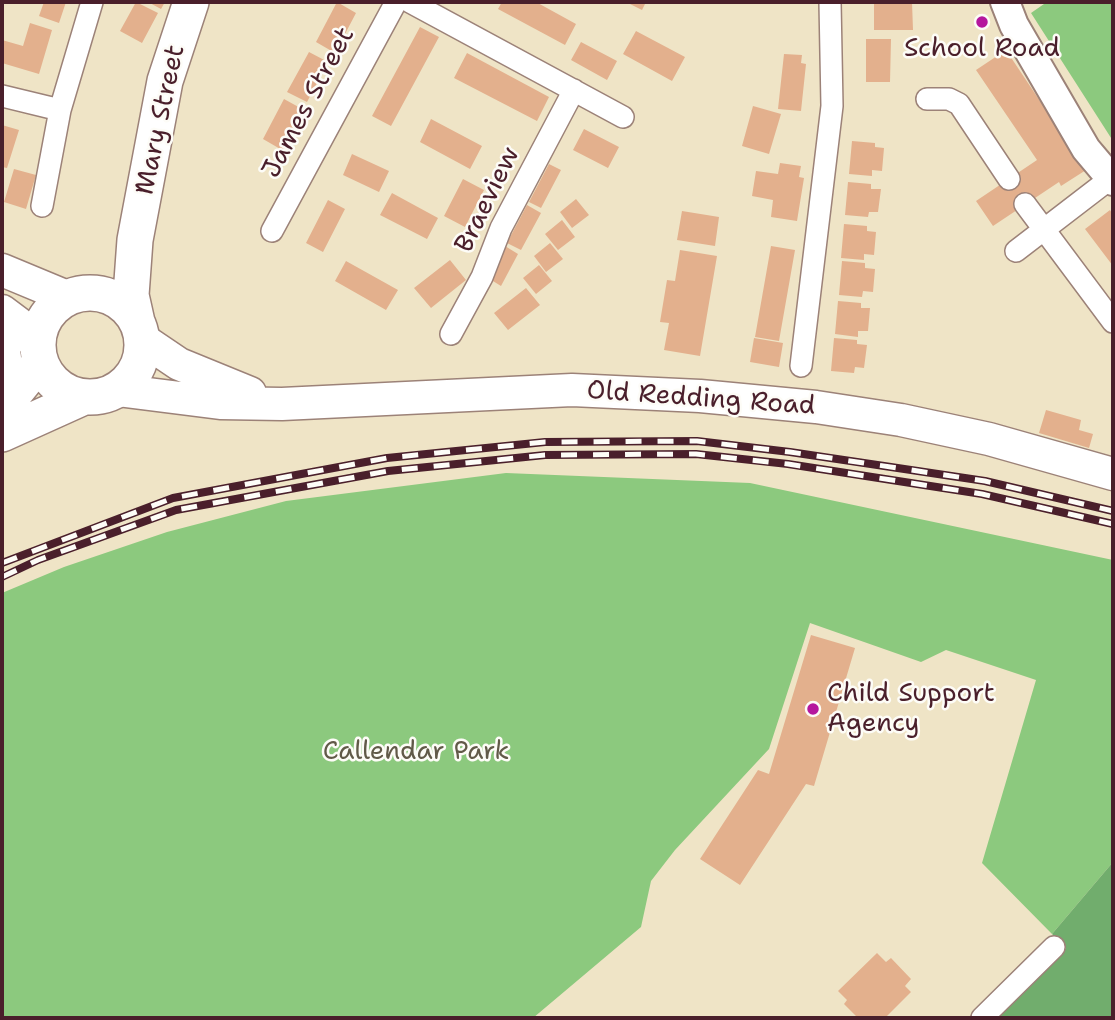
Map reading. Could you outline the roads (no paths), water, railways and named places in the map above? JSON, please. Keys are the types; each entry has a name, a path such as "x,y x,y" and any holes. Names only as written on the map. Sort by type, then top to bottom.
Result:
{"main road":[{"name":"Mary Street","path":"139,330 131,295 135,240 165,80 191,2"},
{"name":"Mary Street","path":"64,291 104,282 135,240"},
{"path":"2,434 100,394 136,370 139,330 118,300 104,294 64,291 4,270"},
{"path":"2,409 15,344 45,317 64,291"},
{"name":"Old Redding Road","path":"139,330 179,364 211,379 282,404"},
{"path":"15,344 56,386 100,394"},
{"name":"Old Redding Road","path":"100,394 220,403 282,404 572,390 700,396 816,407 901,420 989,439 1113,474"}],"street":[{"path":"41,206 60,110 92,2"},
{"name":"James Street","path":"272,230 396,2"},
{"path":"410,2 623,117"},
{"name":"Old Redding Road","path":"802,366 832,106 830,2"},
{"path":"1005,2 1014,25 1086,149 1112,180 1016,251"},
{"name":"Braeview","path":"451,334 482,277 501,228 575,90"},
{"path":"2,96 60,110"},
{"path":"927,99 949,99 959,104 1009,179"},
{"path":"1026,204 1113,322"},
{"path":"982,1018 1054,947"}],"railway":[{"path":"2,563 173,498 387,458 545,442 697,441 790,452 985,481 1113,511"},
{"path":"2,577 38,560 176,510 388,471 545,455 696,454 788,464 982,494 1113,524"}],"place":[{"name":"School Road","path":"982,22"},
{"name":"Child Support Agency","path":"813,709"}],"park label":[{"name":"Callendar Park","path":"416,752"}]}
